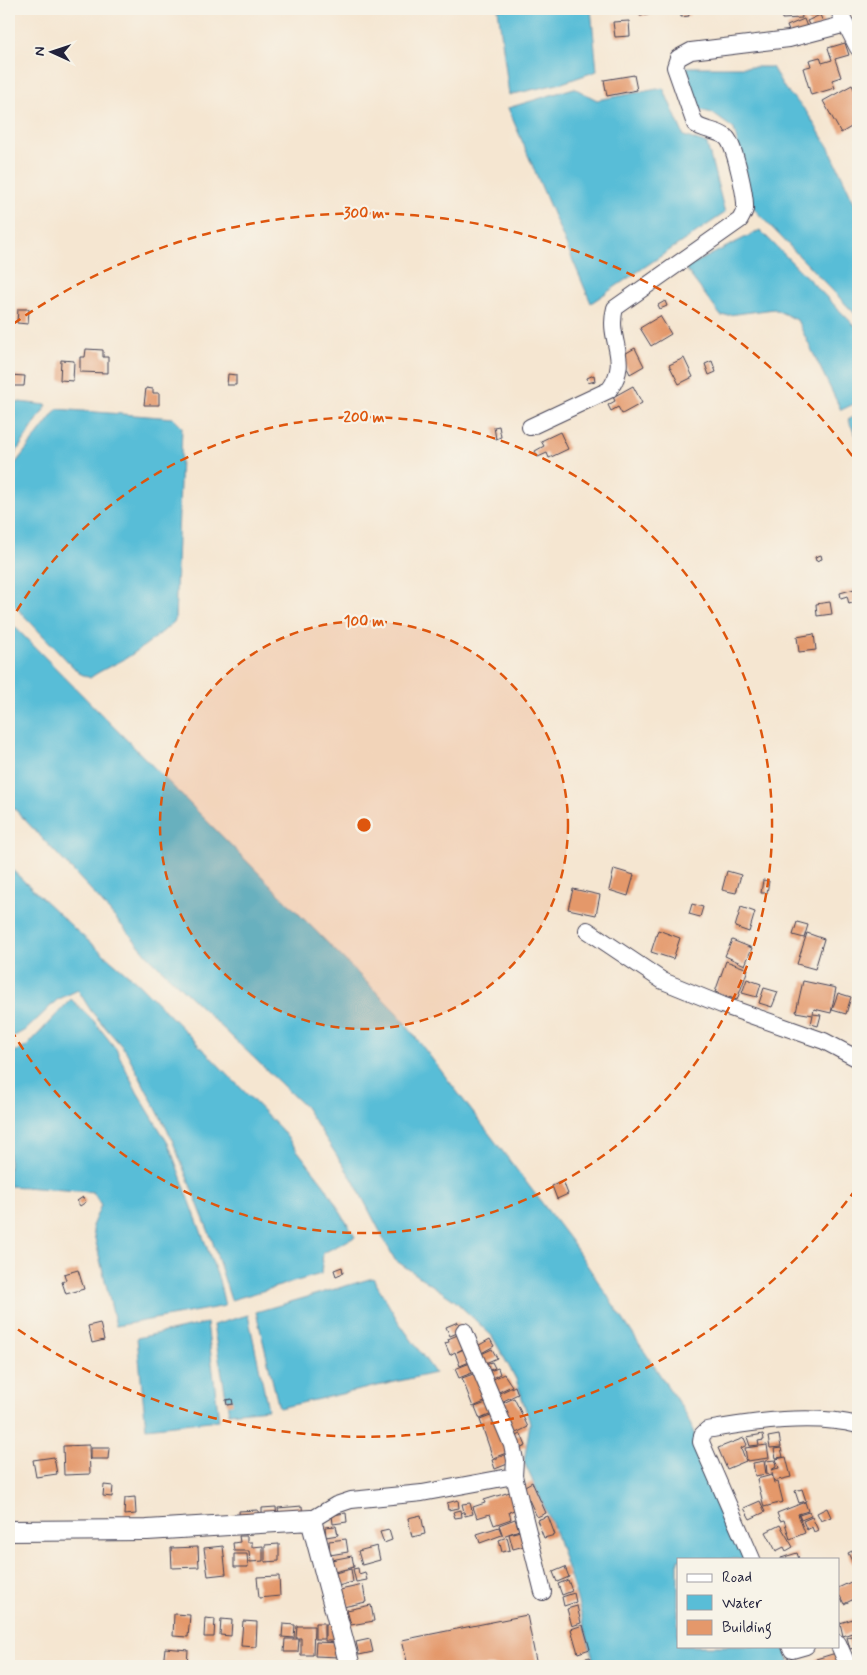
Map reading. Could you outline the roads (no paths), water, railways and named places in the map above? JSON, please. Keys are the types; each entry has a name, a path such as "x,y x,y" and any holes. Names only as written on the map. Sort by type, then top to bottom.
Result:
{"street":[{"path":"838,9 858,48"},
{"path":"530,427 609,390 617,379 620,364 611,320 615,308 740,220 744,212 745,201 732,144 725,136 702,130 695,124 674,67 678,58 691,51 789,40 846,24"},
{"path":"588,930 664,981 722,1005 824,1041 858,1059"},
{"path":"464,1331 512,1445 515,1460 514,1476 544,1592"},
{"path":"752,1558 701,1442 702,1435 707,1430 778,1421 829,1419 858,1425"},
{"path":"9,1531 147,1530 311,1520 336,1505 350,1500 422,1493 514,1476"},
{"path":"311,1520 350,1666"},
{"path":"791,1648 792,1650 802,1648"},
{"path":"840,1648 848,1666"}],"water":[{"path":"498,9 591,9 597,71 562,83 509,95"},
{"path":"675,67 772,67 785,89 806,111 829,148 858,211 858,317 754,209 734,129 712,113 688,107"},
{"path":"574,88 597,100 663,88 684,136 707,144 725,213 591,303 508,108"},
{"path":"760,230 858,329 858,402 841,410 797,320 774,309 721,316 685,268"},
{"path":"9,401 47,405 9,463"},
{"path":"57,409 173,418 182,427 175,621 131,655 90,678 79,673 9,600 9,472"},
{"path":"858,414 858,439 848,420"},
{"path":"9,621 397,1013 571,1241 686,1414 746,1558 677,1558 677,1648 784,1648 791,1666 595,1666 576,1595 554,1528 524,1462 530,1423 516,1379 492,1336 454,1300 395,1260 353,1180 305,1107 150,958 90,889 9,803"},
{"path":"9,867 78,932 139,984 280,1128 325,1186 355,1237 323,1253 321,1274 231,1300 212,1240 171,1137 126,1051 91,1011 78,990 57,1000 27,1029 9,1039"},
{"path":"71,999 94,1021 116,1049 137,1092 169,1145 219,1280 225,1306 116,1326 92,1226 101,1205 93,1192 9,1186 9,1054 26,1047"},
{"path":"373,1278 398,1321 435,1373 279,1408 256,1312"},
{"path":"248,1315 268,1409 229,1413 213,1325"},
{"path":"207,1323 219,1420 146,1428 137,1338"}]}
